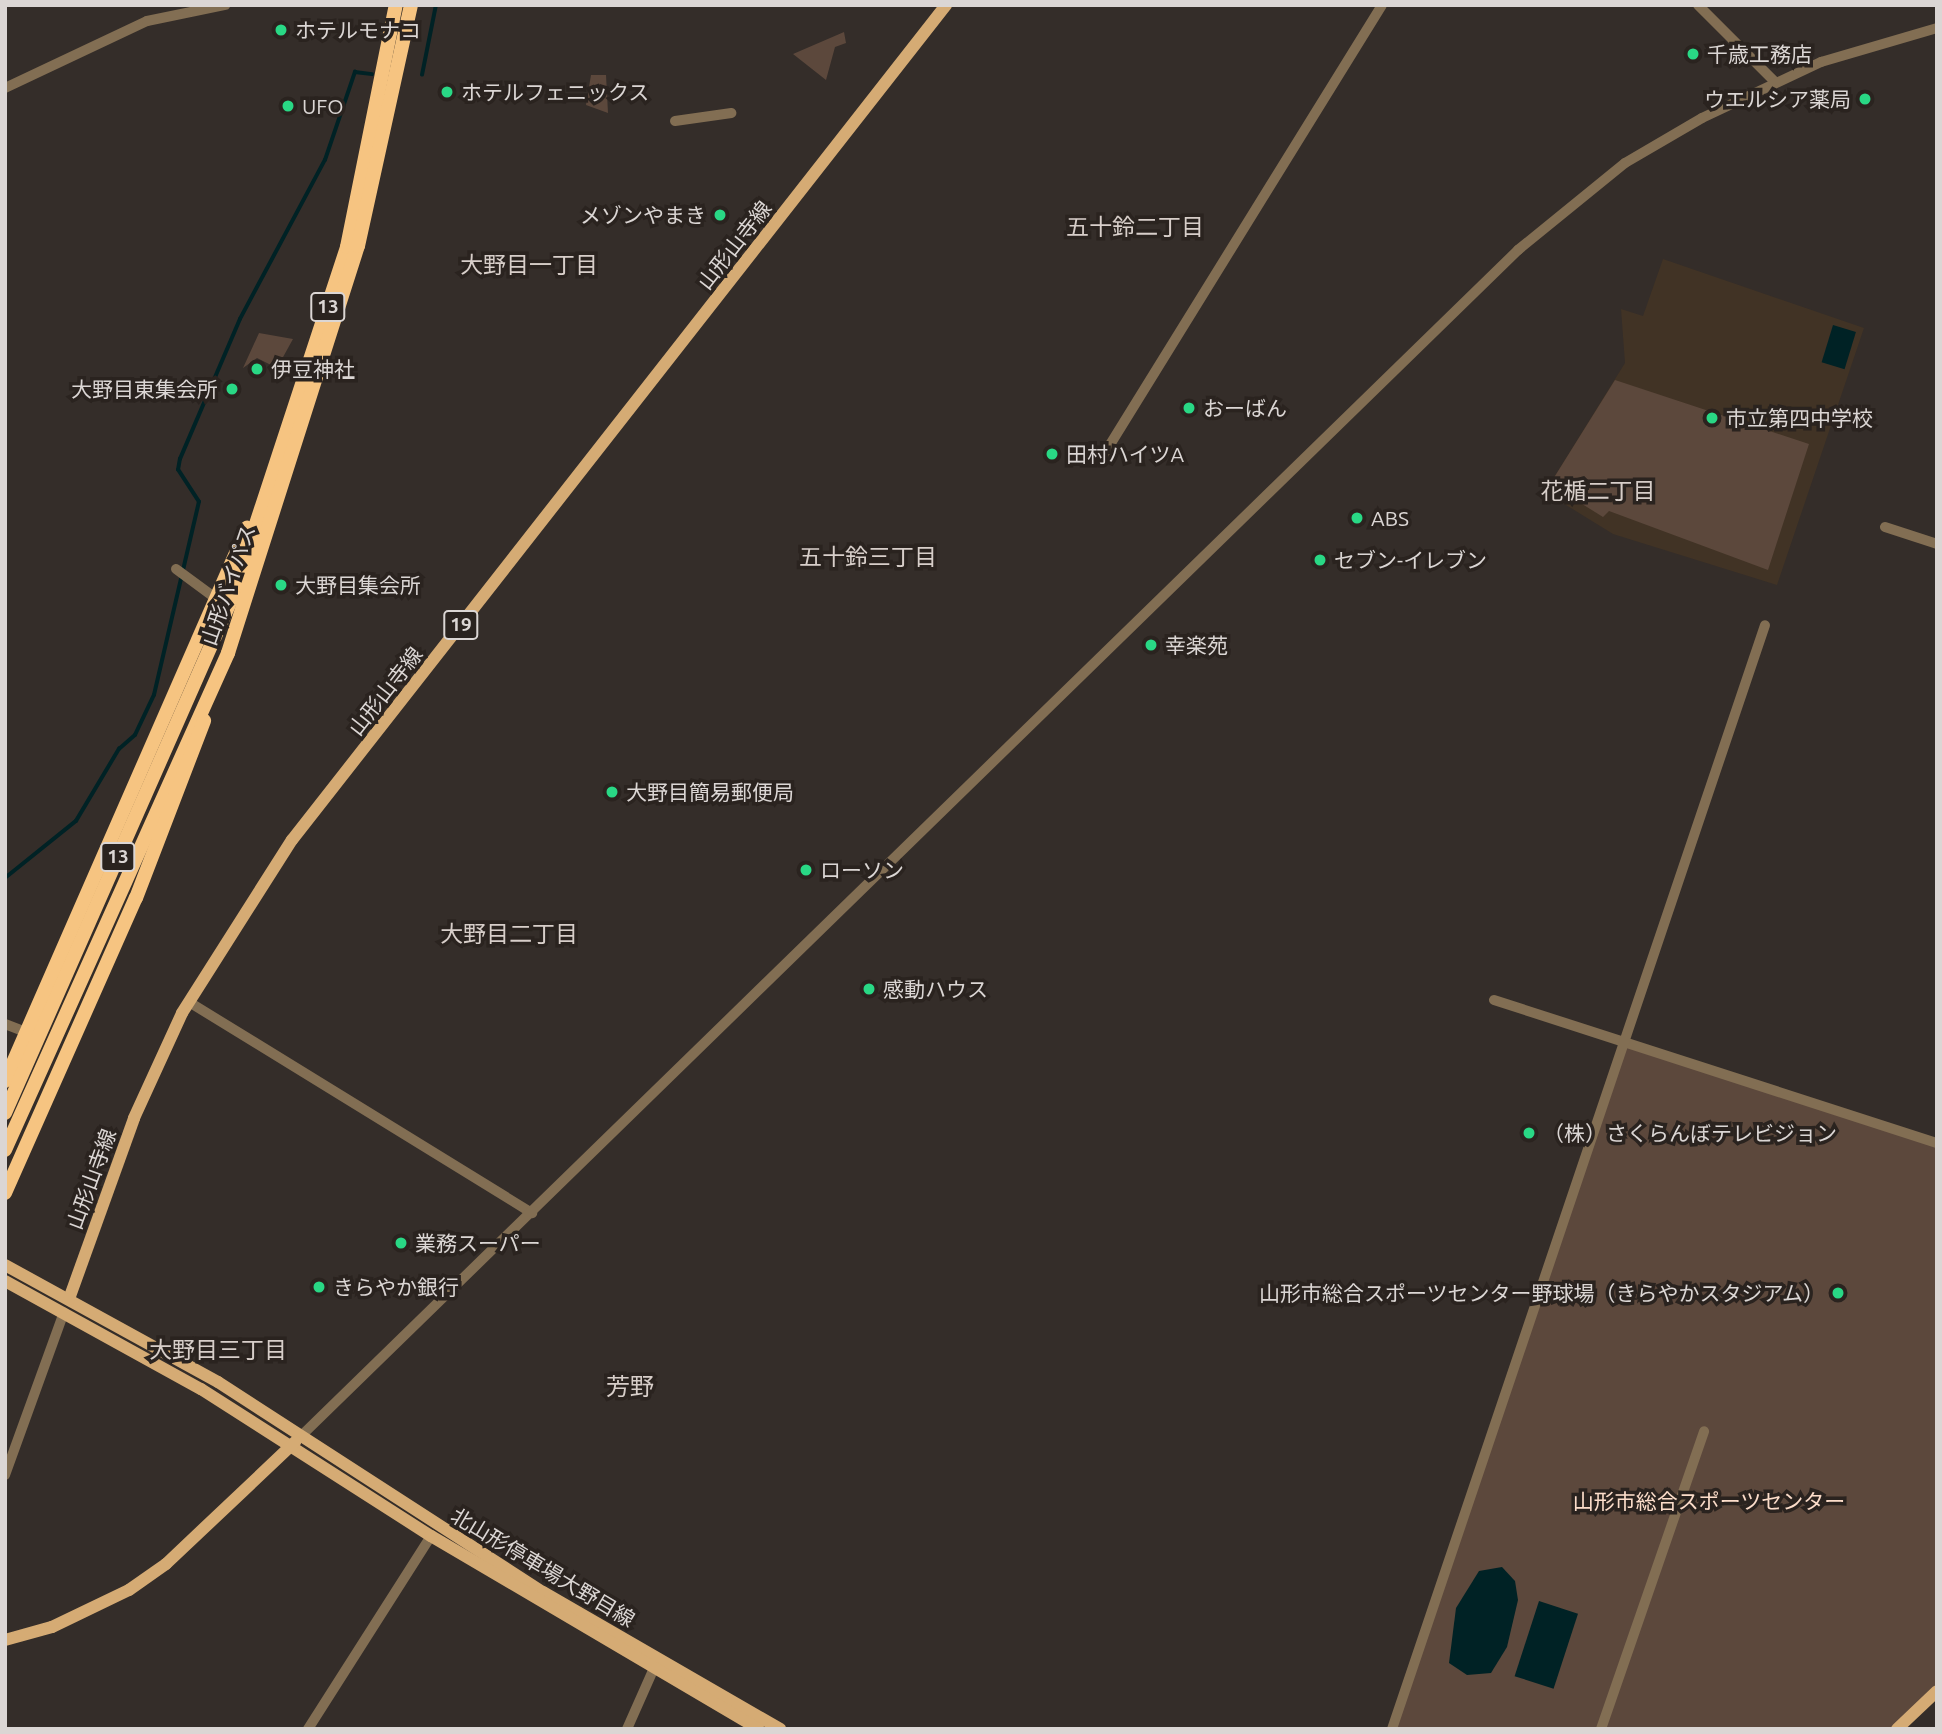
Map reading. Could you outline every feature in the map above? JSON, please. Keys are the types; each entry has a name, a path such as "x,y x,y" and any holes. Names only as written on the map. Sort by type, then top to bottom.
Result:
{"highway":[{"name":"山形バイパス","path":"5,1113 225,600 297,406 347,247 396,5"},
{"name":"山形バイパス","path":"5,1150 228,653 358,246 411,5"},
{"path":"5,1082 225,600"},
{"path":"5,1193 136,898 228,653"}],"main road":[{"name":"山形山寺線","path":"67,1306 134,1118 189,1002 292,840 946,5"},
{"path":"5,1265 67,1306 296,1441 166,1564 130,1590 52,1627 5,1640"},
{"path":"5,1281 67,1306"},
{"name":"北山形停車場大野目線","path":"296,1441 431,1536 758,1729"},
{"name":"北山形停車場大野目線","path":"296,1441 543,1592 780,1729"},
{"path":"1897,1729 1937,1691"}],"street":[{"path":"5,88 147,21 225,5"},
{"path":"1103,456 1382,5"},
{"path":"1698,5 1775,82"},
{"path":"296,1441 1518,250 1625,163 1775,82 1937,28"},
{"path":"675,121 732,113"},
{"path":"1885,527 1937,544"},
{"path":"176,569 225,600"},
{"path":"1392,1729 1765,625"},
{"path":"1494,1000 1937,1143"},
{"path":"189,1002 532,1213"},
{"path":"5,1024 28,1033"},
{"path":"5,1475 67,1306"},
{"path":"1601,1729 1704,1431"},
{"path":"308,1729 431,1536"},
{"path":"626,1729 654,1668"}],"shaded area":[{"name":"市立第四中学校","path":"1663,259 1864,328 1777,585 1613,534 1545,492 1625,363 1621,309 1643,316"}],"green space":[{"path":"844,32 846,43 835,47 826,80 793,54"},
{"path":"591,75 606,75 608,113 586,105"},
{"path":"259,333 293,339 277,368 257,358 243,368"},
{"path":"1615,380 1809,444 1768,570 1609,511 1603,517 1550,484"},
{"name":"山形市総合スポーツセンター","path":"1624,1041 1937,1143 1937,1691 1897,1729 1392,1729"}],"water":[{"path":"1833,325 1856,332 1845,369 1822,362"},
{"path":"1502,1567 1515,1581 1518,1600 1507,1647 1491,1673 1467,1675 1449,1663 1456,1608 1479,1571"},
{"path":"1539,1601 1578,1614 1554,1689 1515,1676"}],"waterway":[{"path":"422,75 436,5"},
{"path":"5,878 76,821 119,749 135,735 154,695 199,502 178,470 180,459 240,319 325,160 355,72 372,74"}],"place":[{"name":"ホテルモナコ","path":"281,30"},
{"name":"千歳工務店","path":"1693,54"},
{"name":"ホテルフェニックス","path":"447,92"},
{"name":"ウエルシア薬局","path":"1865,99"},
{"name":"UFO","path":"288,106"},
{"name":"メゾンやまき","path":"720,215"},
{"name":"伊豆神社","path":"257,369"},
{"name":"大野目東集会所","path":"232,389"},
{"name":"おーばん","path":"1189,408"},
{"name":"市立第四中学校","path":"1712,418"},
{"name":"田村ハイツA","path":"1052,454"},
{"name":"ABS","path":"1357,518"},
{"name":"セブン-イレブン","path":"1320,560"},
{"name":"大野目集会所","path":"281,585"},
{"name":"幸楽苑","path":"1151,645"},
{"name":"大野目簡易郵便局","path":"612,792"},
{"name":"ローソン","path":"806,870"},
{"name":"感動ハウス","path":"869,989"},
{"name":"（株）さくらんぼテレビジョン","path":"1529,1133"},
{"name":"業務スーパー","path":"401,1243"},
{"name":"きらやか銀行","path":"319,1287"},
{"name":"山形市総合スポーツセンター野球場（きらやかスタジアム）","path":"1838,1293"}],"district":[{"name":"五十鈴二丁目","path":"1135,227"},
{"name":"大野目一丁目","path":"529,265"},
{"name":"花楯二丁目","path":"1598,491"},
{"name":"五十鈴三丁目","path":"868,557"},
{"name":"大野目二丁目","path":"509,934"},
{"name":"大野目三丁目","path":"218,1350"},
{"name":"芳野","path":"630,1387"}]}
